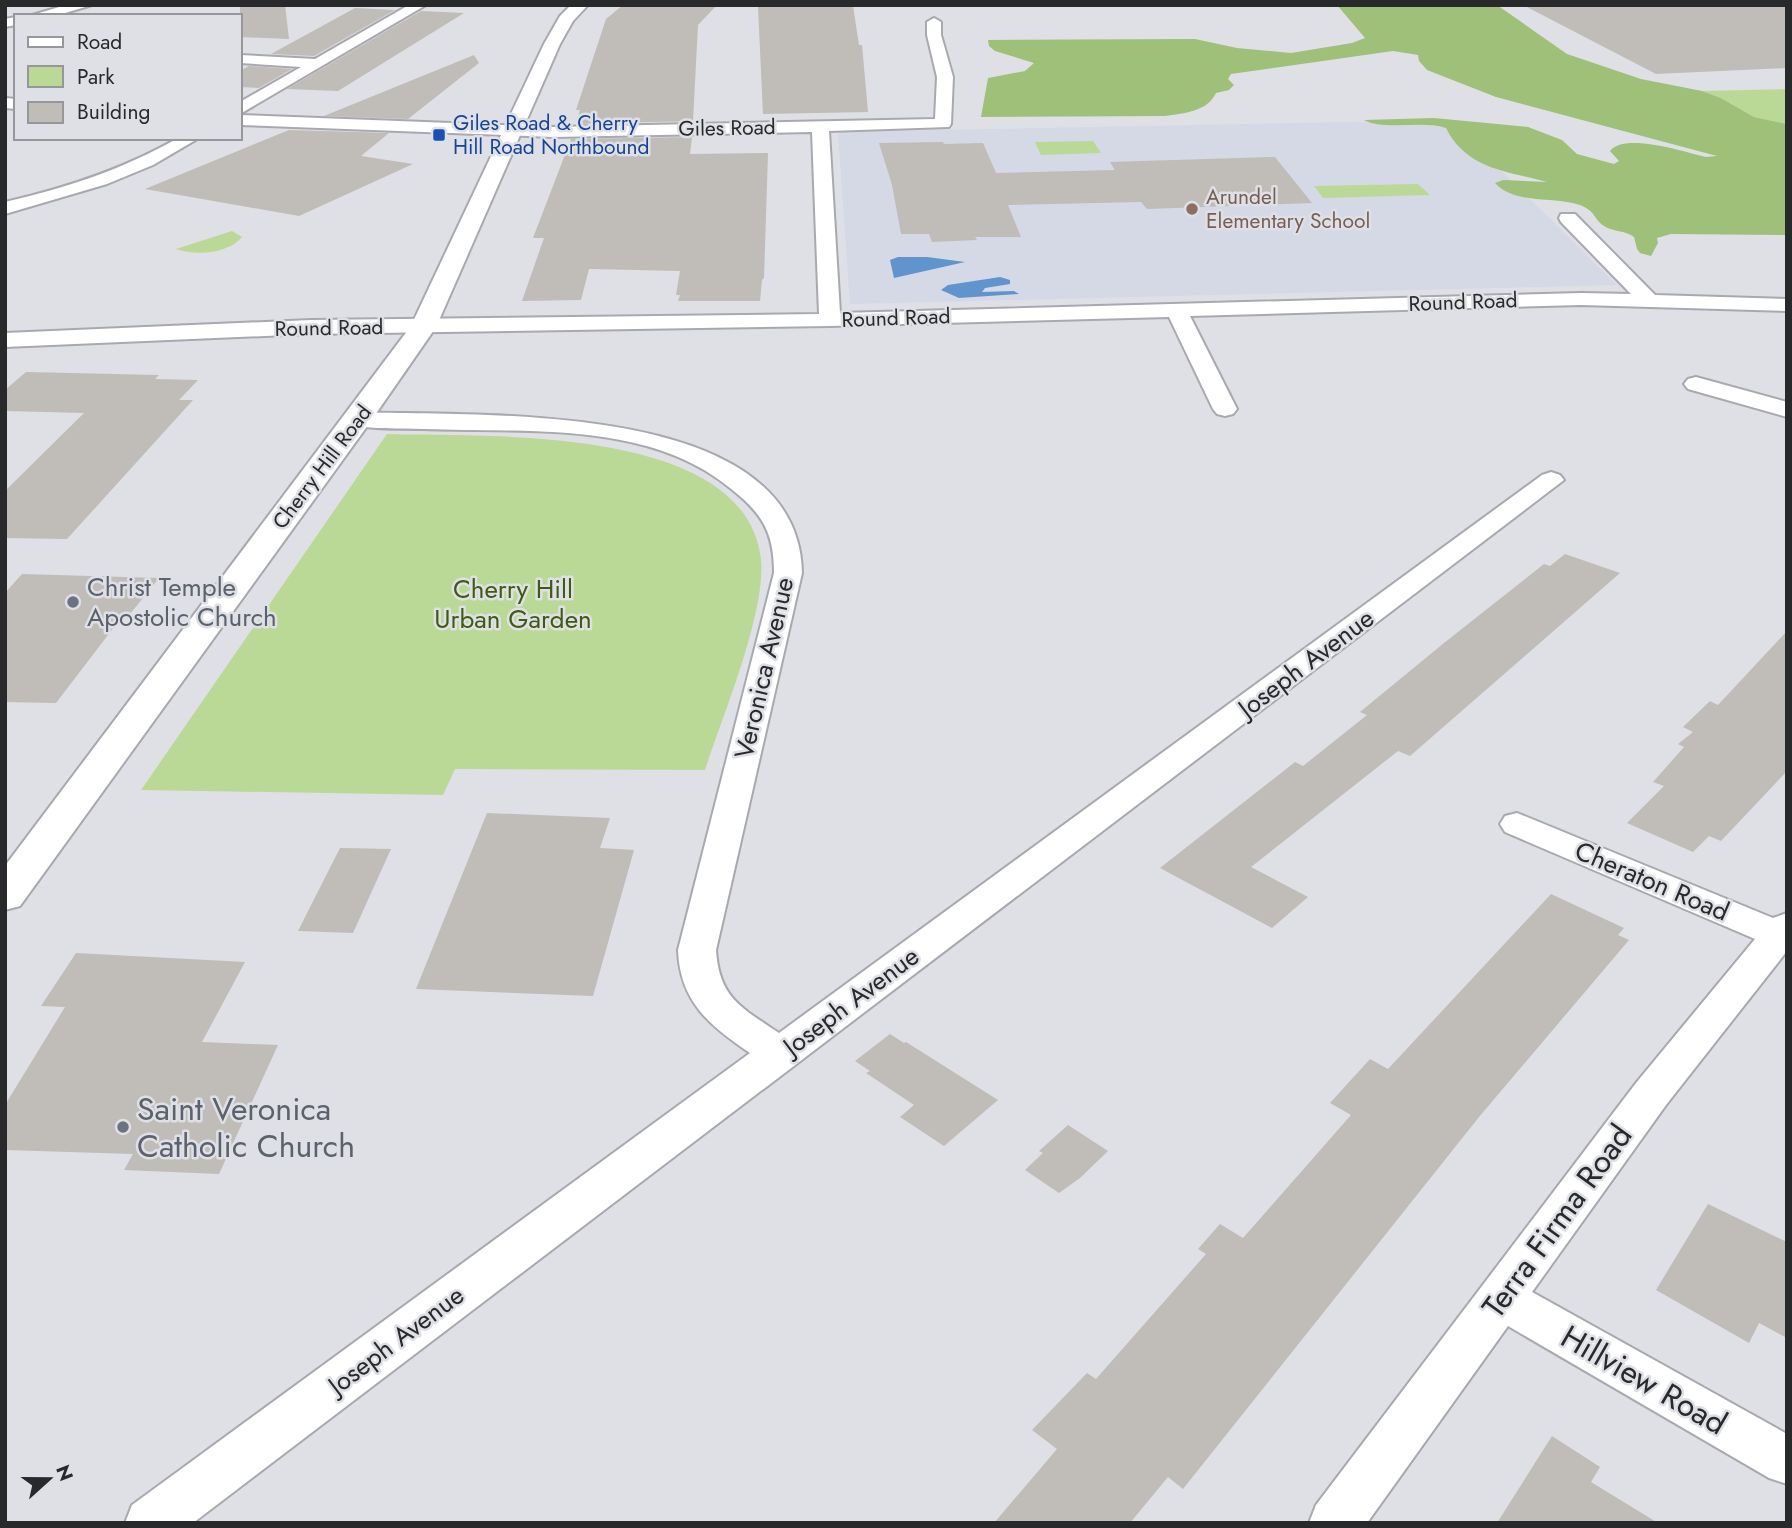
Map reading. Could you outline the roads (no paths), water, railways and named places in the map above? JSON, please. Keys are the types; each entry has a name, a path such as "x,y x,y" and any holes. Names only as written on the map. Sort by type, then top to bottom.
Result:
{"street":[{"path":"45,14 85,5"},
{"path":"242,108 419,5"},
{"name":"Cherry Hill Road","path":"5,896 423,327 514,132 551,44 566,19 580,5"},
{"name":"Giles Road","path":"242,120 514,132 943,124 945,77 934,35 934,22"},
{"path":"242,59 318,64"},
{"path":"820,127 831,320"},
{"path":"5,208 65,193 125,173 187,140"},
{"path":"1568,218 1648,300"},
{"name":"Round Road","path":"5,340 299,327 831,320 1581,299 1787,305"},
{"path":"1175,310 1225,410"},
{"path":"1696,384 1787,410"},
{"name":"Veronica Avenue","path":"358,419 578,428 657,442 695,454 721,468 763,503 778,524 787,546 788,573 697,950 696,970 703,991 716,1007 780,1054"},
{"name":"Joseph Avenue","path":"151,1523 1551,480"},
{"name":"Cheraton Road","path":"1517,824 1784,932"},
{"name":"Terra Firma Road","path":"1335,1523 1651,1094 1784,932"},
{"name":"Hillview Road","path":"1500,1298 1787,1461"}],"water":[{"path":"898,257 927,257 965,262 894,278 890,260"},
{"path":"1000,277 1010,280 1010,284 985,288 982,292 1014,291 1019,294 959,298 941,290 948,285"}],"place":[{"name":"Giles Road & Cherry Hill Road Northbound","path":"439,135"},
{"name":"Arundel Elementary School","path":"1192,209"},
{"name":"Christ Temple Apostolic Church","path":"73,602"},
{"name":"Saint Veronica Catholic Church","path":"123,1127"}],"park label":[{"name":"Cherry Hill Urban Garden","path":"513,604"}]}
